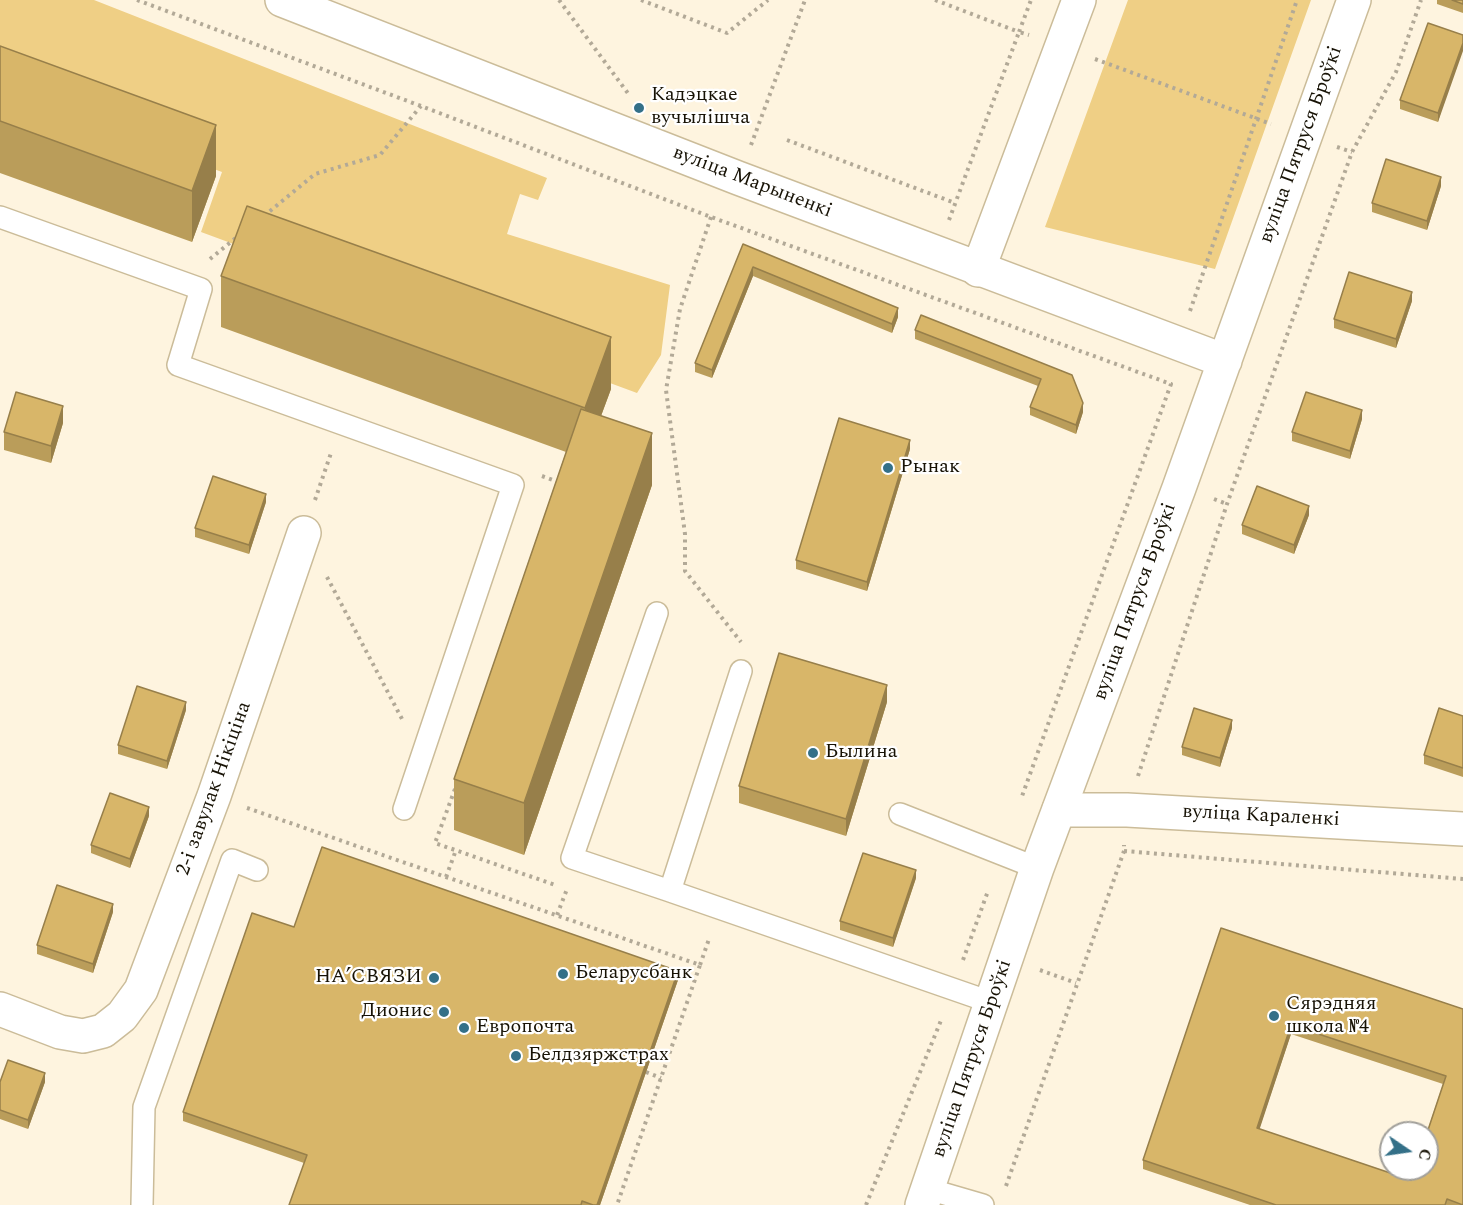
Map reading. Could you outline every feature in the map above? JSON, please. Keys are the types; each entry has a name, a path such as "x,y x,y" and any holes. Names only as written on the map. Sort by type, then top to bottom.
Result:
{"street":[{"name":"вуліца Марыненкі","path":"282,0 936,254 1225,361"},
{"path":"978,270 1079,0"},
{"name":"вуліца Пятруся Броўкі","path":"925,1197 1038,868 1225,361 1354,0"},
{"name":"2-і завулак Нікіціна","path":"0,1009 60,1032 83,1036 103,1031 122,1016 141,990 214,796 304,533"},
{"name":"вуліца Караленкі","path":"1059,810 1127,810 1463,829"}],"lane":[{"path":"0,217 201,289 178,364 513,485 404,809"},
{"path":"657,613 573,858 993,1003"},
{"path":"670,891 741,671"},
{"path":"900,814 1038,868"},
{"path":"142,1205 144,1107 232,860 257,870"},
{"path":"925,1197 983,1205"}],"path":[{"path":"137,0 421,105 711,217 1171,384"},
{"path":"560,0 633,99"},
{"path":"641,0 727,33 768,0"},
{"path":"738,178 805,0"},
{"path":"935,0 1353,152"},
{"path":"920,294 1031,0"},
{"path":"866,1205 954,988 1171,384 1179,344 1297,0"},
{"path":"1004,1194 1124,851 1127,810 1227,504 1353,152 1396,72 1421,0"},
{"path":"261,218 315,174 380,155 421,105"},
{"path":"787,140 955,203"},
{"path":"711,217 680,309 666,390 685,534 685,572 742,644 741,671"},
{"path":"194,286 198,269 243,232"},
{"path":"340,424 304,533 422,756"},
{"path":"214,796 700,964 617,1205"},
{"path":"446,876 456,850"},
{"path":"1124,851 1463,879"},
{"path":"557,915 567,889"},
{"path":"646,1072 661,1078"}],"shaded area":[{"path":"0,0 94,0 547,178 538,200 520,194 507,234 670,285 661,355 637,393 201,232 222,172 0,91"},
{"path":"1128,0 1311,0 1215,269 1045,227"}],"building":[{"path":"1428,23 1463,35 1463,43 1438,113 1400,100"},
{"path":"0,46 216,125 192,191 0,121"},
{"path":"1386,159 1441,177 1427,221 1372,203"},
{"path":"247,206 611,337 585,408 221,276"},
{"path":"743,244 898,308 892,324 753,267 712,370 695,363"},
{"path":"1349,272 1412,292 1396,339 1334,319"},
{"path":"921,315 1072,375 1083,403 1076,425 1030,407 1041,379 915,330"},
{"path":"16,392 63,406 51,446 4,432"},
{"path":"1306,392 1362,410 1350,451 1292,432"},
{"path":"581,409 652,433 524,803 454,779"},
{"path":"839,418 910,440 867,582 796,560"},
{"path":"213,476 266,494 249,545 195,528"},
{"path":"1257,486 1309,506 1294,545 1242,525"},
{"name":"Былина","path":"779,653 887,685 846,819 739,786"},
{"path":"137,686 186,702 167,761 118,745"},
{"path":"1194,708 1232,720 1220,758 1182,747"},
{"path":"1439,708 1463,716 1463,768 1424,755"},
{"path":"110,793 149,807 130,859 91,845"},
{"name":"Дионис","path":"322,847 678,971 597,1205 582,1201 581,1205 289,1205 307,1155 183,1112 252,913 294,927"},
{"path":"863,853 916,870 893,938 840,921"},
{"path":"57,885 113,904 93,964 37,945"},
{"path":"1221,928 1463,1009 1463,1205 1447,1199 1445,1205 1276,1205 1143,1160","holes":["1291,1025 1446,1076 1431,1121 1439,1121 1439,1181 1379,1181 1379,1169 1257,1128"]},
{"path":"8,1060 45,1073 28,1120 0,1110 0,1082"}],"place":[{"name":"Кадэцкае вучылішча","path":"639,108"},
{"name":"Рынак","path":"888,468"},
{"name":"Былина","path":"813,753"},
{"name":"Беларусбанк","path":"563,974"},
{"name":"НАʼСВЯЗИ","path":"434,978"},
{"name":"Дионис","path":"444,1012"},
{"name":"Сярэдняя школа №4","path":"1274,1016"},
{"name":"Европочта","path":"464,1028"},
{"name":"Белдзяржстрах","path":"516,1056"}]}
